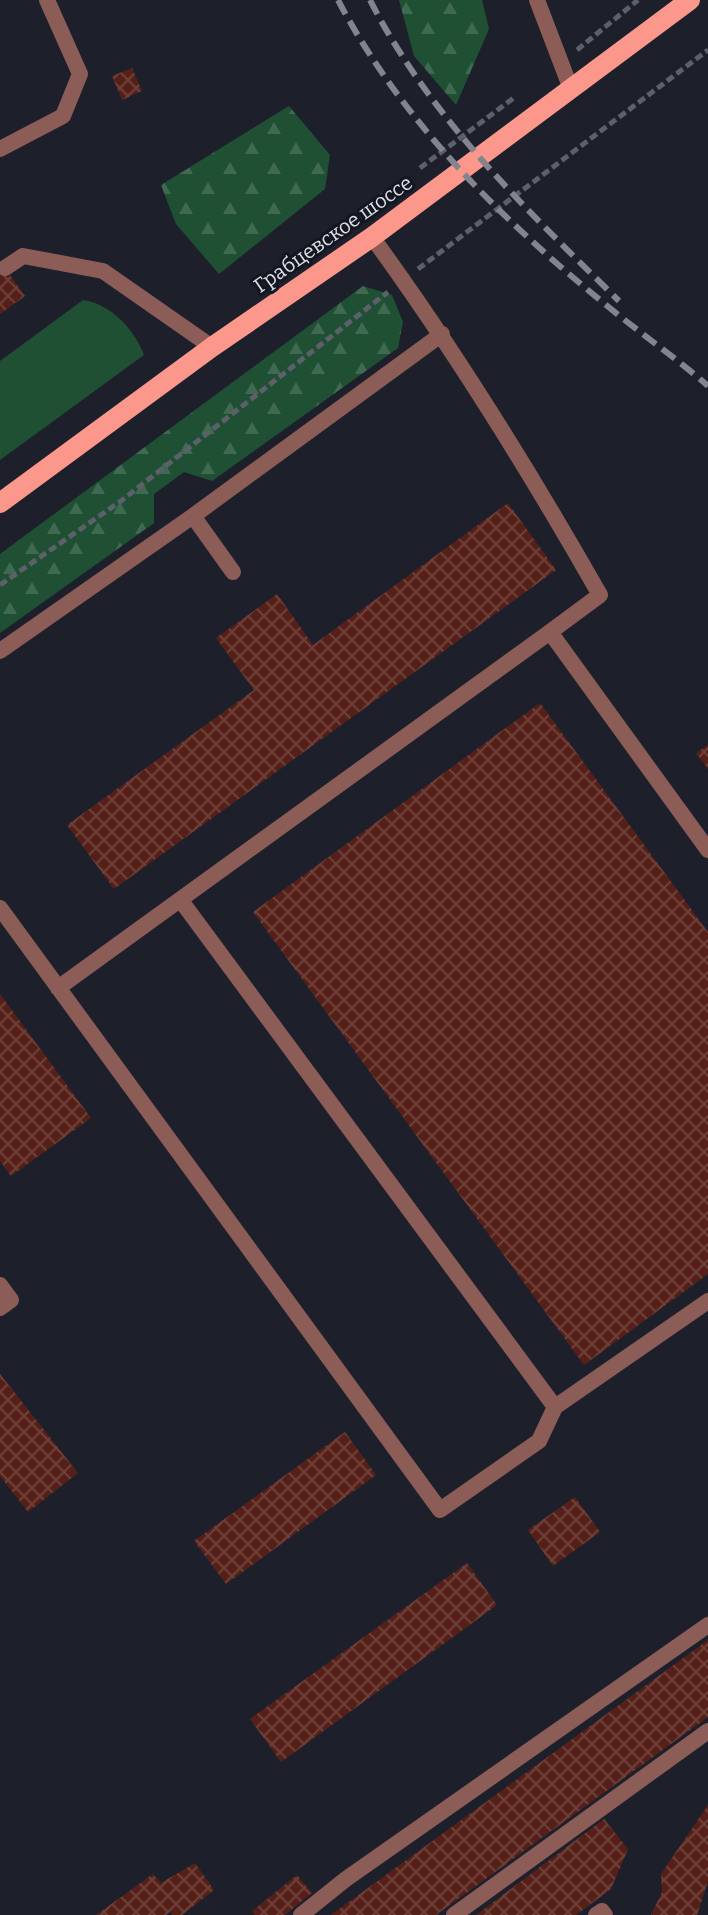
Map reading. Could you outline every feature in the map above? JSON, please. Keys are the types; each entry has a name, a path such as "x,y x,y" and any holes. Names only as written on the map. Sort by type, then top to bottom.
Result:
{"main road":[{"name":"Грабцевское шоссе","path":"0,503 212,347 372,237 690,0"}],"street":[{"path":"0,149 63,116 80,74 47,0"},
{"path":"537,0 571,89"},
{"path":"58,988 182,902 600,595 542,493 442,334 372,237"},
{"path":"5,268 23,256 103,271 212,347"},
{"path":"0,651 193,516 442,334"},
{"path":"193,516 233,572"},
{"path":"550,632 708,850"},
{"path":"182,902 555,1407"},
{"path":"0,908 440,1510 539,1441 555,1407 708,1301"},
{"path":"0,1285 11,1300 0,1308"},
{"path":"301,1915 346,1879 708,1625"},
{"path":"454,1915 708,1731"},
{"path":"596,1915 602,1911 605,1915"}],"path":[{"path":"561,63 638,0"},
{"path":"0,585 121,501 404,280 708,50"},
{"path":"418,170 524,90"},
{"path":"318,242 393,188"}],"green space":[{"path":"399,0 482,0 489,29 456,105 414,56"},
{"path":"289,106 330,155 325,189 219,274 176,224 161,185"},
{"path":"363,286 392,295 403,322 398,348 212,481 184,472 154,494 154,523 0,633 0,554"},
{"path":"83,300 103,307 120,319 144,355 0,460 0,361"}],"building":[{"path":"132,68 142,91 122,100 112,76"},
{"path":"0,261 25,296 0,314"},
{"path":"508,503 556,570 114,889 67,825 254,690 216,638 277,594 313,645"},
{"path":"540,703 708,932 708,1274 584,1365 253,912"},
{"path":"708,745 708,769 696,753"},
{"path":"0,994 91,1118 11,1176 0,1161"},
{"path":"0,1374 78,1473 28,1512 0,1476"},
{"path":"345,1432 376,1475 226,1584 194,1541"},
{"path":"575,1497 600,1532 553,1566 528,1530"},
{"path":"467,1563 497,1605 281,1762 250,1719"},
{"path":"708,1640 708,1717 436,1915 331,1915"},
{"path":"708,1805 708,1881 697,1915 651,1915 662,1892 661,1874"},
{"path":"604,1819 628,1849 611,1889 576,1915 476,1915"},
{"path":"195,1863 214,1890 182,1915 172,1915 171,1911 166,1915 96,1915 153,1874 161,1883"},
{"path":"297,1875 312,1893 285,1915 255,1915 252,1911"}],"railway":[{"path":"338,0 396,92 465,175 584,287 708,386"},
{"path":"370,0 394,43 451,123 515,196 619,301"}]}
